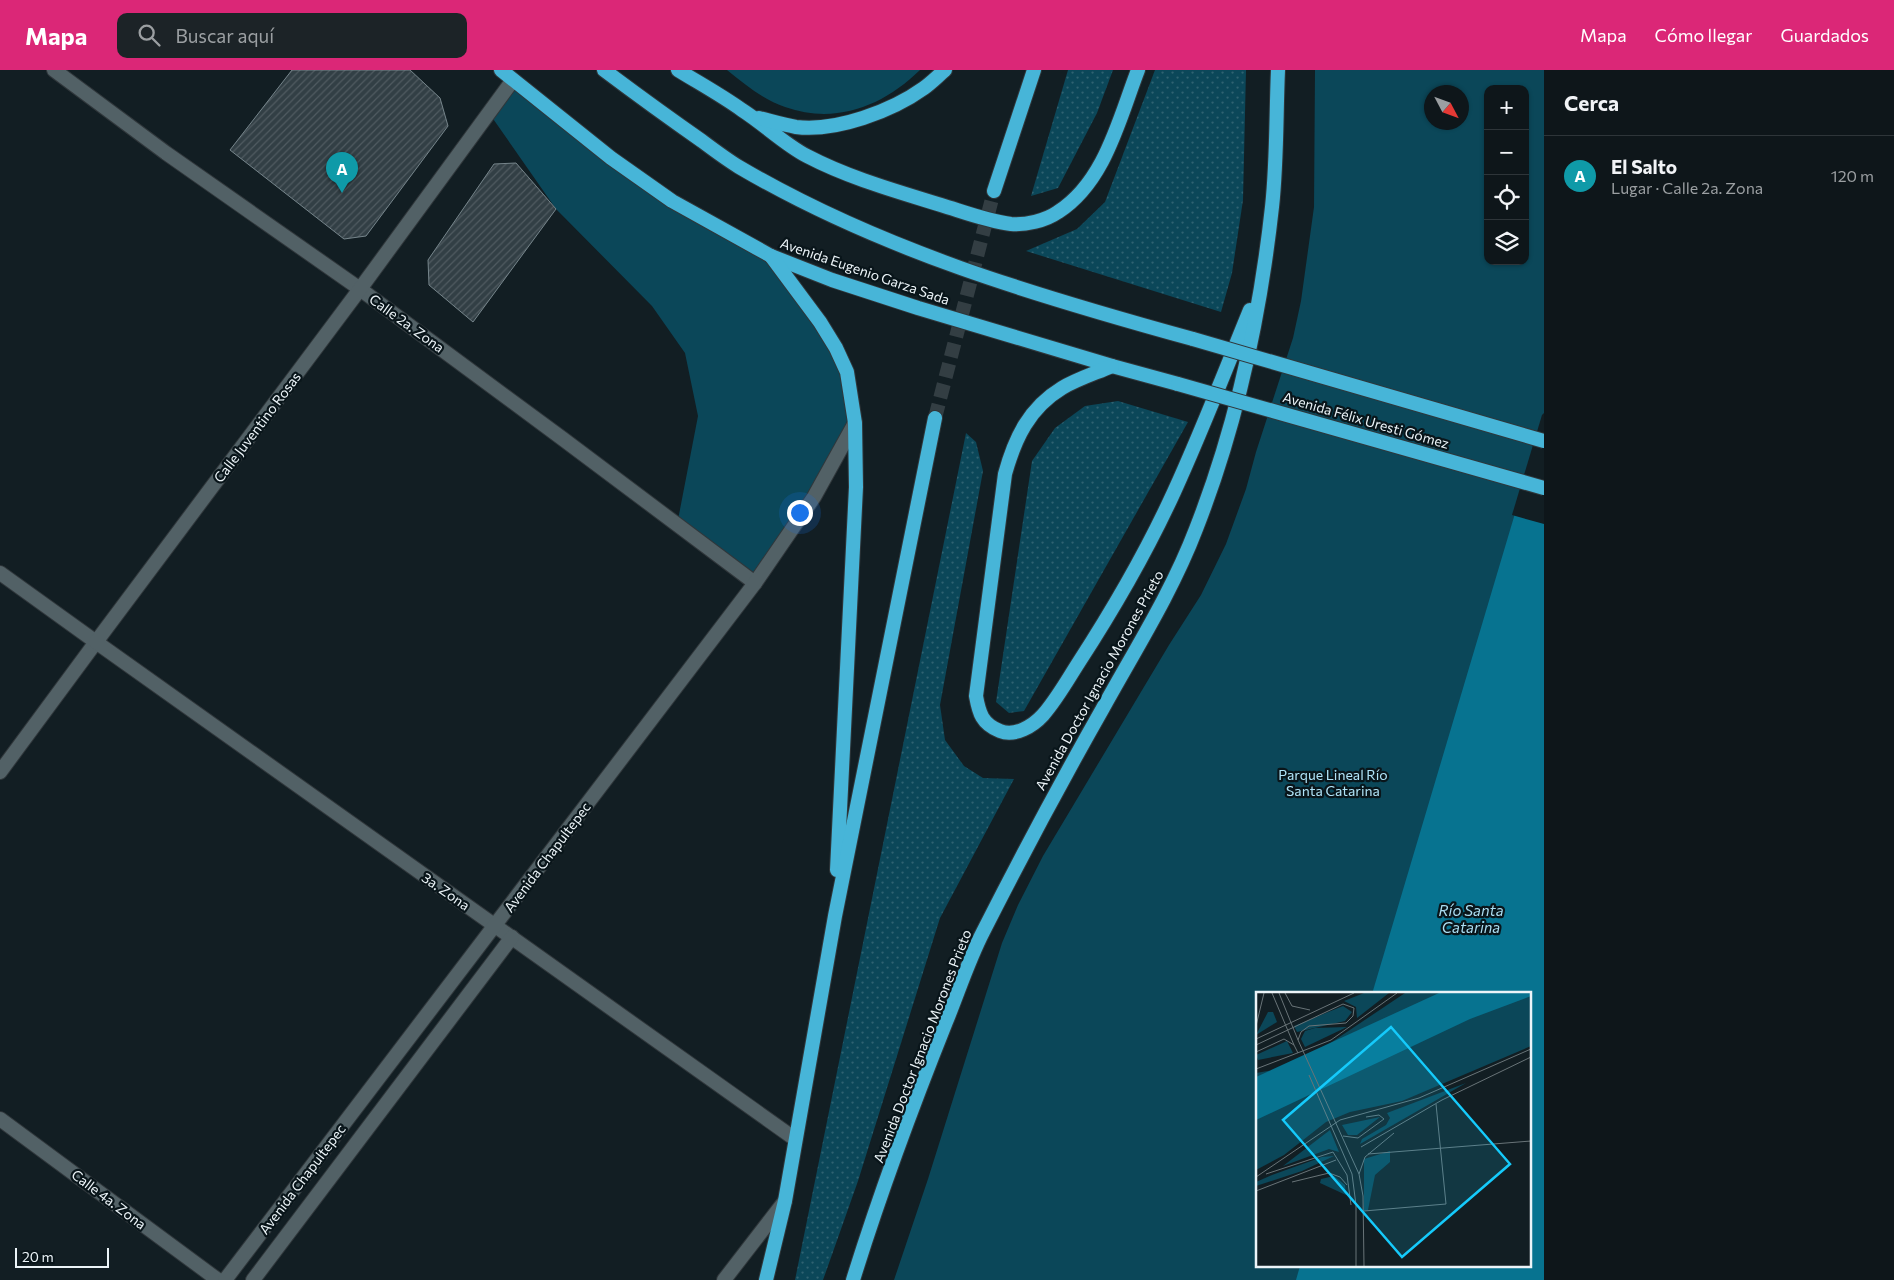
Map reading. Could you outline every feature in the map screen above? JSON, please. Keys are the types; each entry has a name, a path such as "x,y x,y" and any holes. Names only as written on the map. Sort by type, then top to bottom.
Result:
{"highway":[{"name":"Avenida Eugenio Garza Sada","path":"501,70 611,158 672,201 771,256 832,280 918,308 1178,384"},
{"name":"Avenida Félix Uresti Gómez","path":"604,70 668,118 738,166 813,208 858,228 978,275 1084,309 1544,441"},
{"path":"678,70 751,116 805,155 839,172 983,218 1012,224 1036,222 1057,213 1090,182 1109,145 1138,70"},
{"path":"751,116 797,127 828,126 862,118 895,106 925,88 944,70"},
{"path":"994,191 1034,70"},
{"name":"Avenida Doctor Ignacio Morones Prieto","path":"853,1280 929,1064 980,936 1075,757 1149,625 1196,532 1229,432 1264,274 1272,202 1278,70"},
{"path":"771,256 820,322 836,348 847,372 855,423 856,487 846,657 835,916"},
{"path":"1112,366 1062,388 1044,401 1030,416 1020,431 1005,474 976,696 979,712 990,727 1005,733 1022,731 1042,716 1090,645 1135,567 1173,495 1195,446 1264,274"},
{"name":"Avenida Félix Uresti Gómez","path":"1178,384 1544,488"},
{"path":"766,1280 785,1201 835,916 935,418"}],"main road":[{"name":"Calle 2a. Zona","path":"54,70 166,153 360,289 755,584"},
{"name":"Calle Juventino Rosas","path":"0,772 360,289 513,80"},
{"name":"Avenida Chapultepec","path":"225,1280 755,584 814,497 855,423"},
{"name":"3a. Zona","path":"0,573 795,1140"},
{"path":"253,1280 512,937"},
{"name":"Calle 4a. Zona","path":"0,1119 218,1280"},
{"path":"724,1280 785,1201"}],"green space":[{"path":"727,70 920,70 906,83 874,102 858,109 822,114 804,112 777,104 740,81"},
{"path":"1068,70 1113,70 1097,113 1058,188 1031,196"},
{"path":"1155,70 1246,70 1243,200 1232,273 1221,312 1026,251 1077,229 1105,202"},
{"name":"Parque Lineal Río Santa Catarina","path":"1315,70 1544,70 1544,1280 894,1280 928,1179 1002,943 1018,905 1043,856 1201,595 1226,544 1246,489 1293,338 1301,301 1314,207"},
{"path":"513,80 611,158 771,256 836,348 855,423 755,583 677,525 698,416 685,353 652,306 556,209 489,113"},
{"path":"1118,401 1188,422 1024,711 1009,713 996,702 1032,461 1055,428 1085,406"},
{"path":"966,433 976,442 983,471 940,705 945,740 964,766 983,778 1014,779 940,918 858,1181 823,1280 795,1280"}],"water":[{"name":"Río Santa Catarina","path":"1544,416 1544,1280 1296,1280 1299,1268 1532,1268 1532,992 1373,992"}],"pier":[{"path":"1544,413 1544,524 1512,515"}],"building":[{"path":"292,70 410,70 440,98 448,126 366,236 344,239 230,150"},
{"path":"516,163 556,209 473,322 429,285 428,260 494,164"}],"tunnel":[{"path":"935,418 994,191"}],"place":[{"name":"El Salto","path":"342,193"}]}
